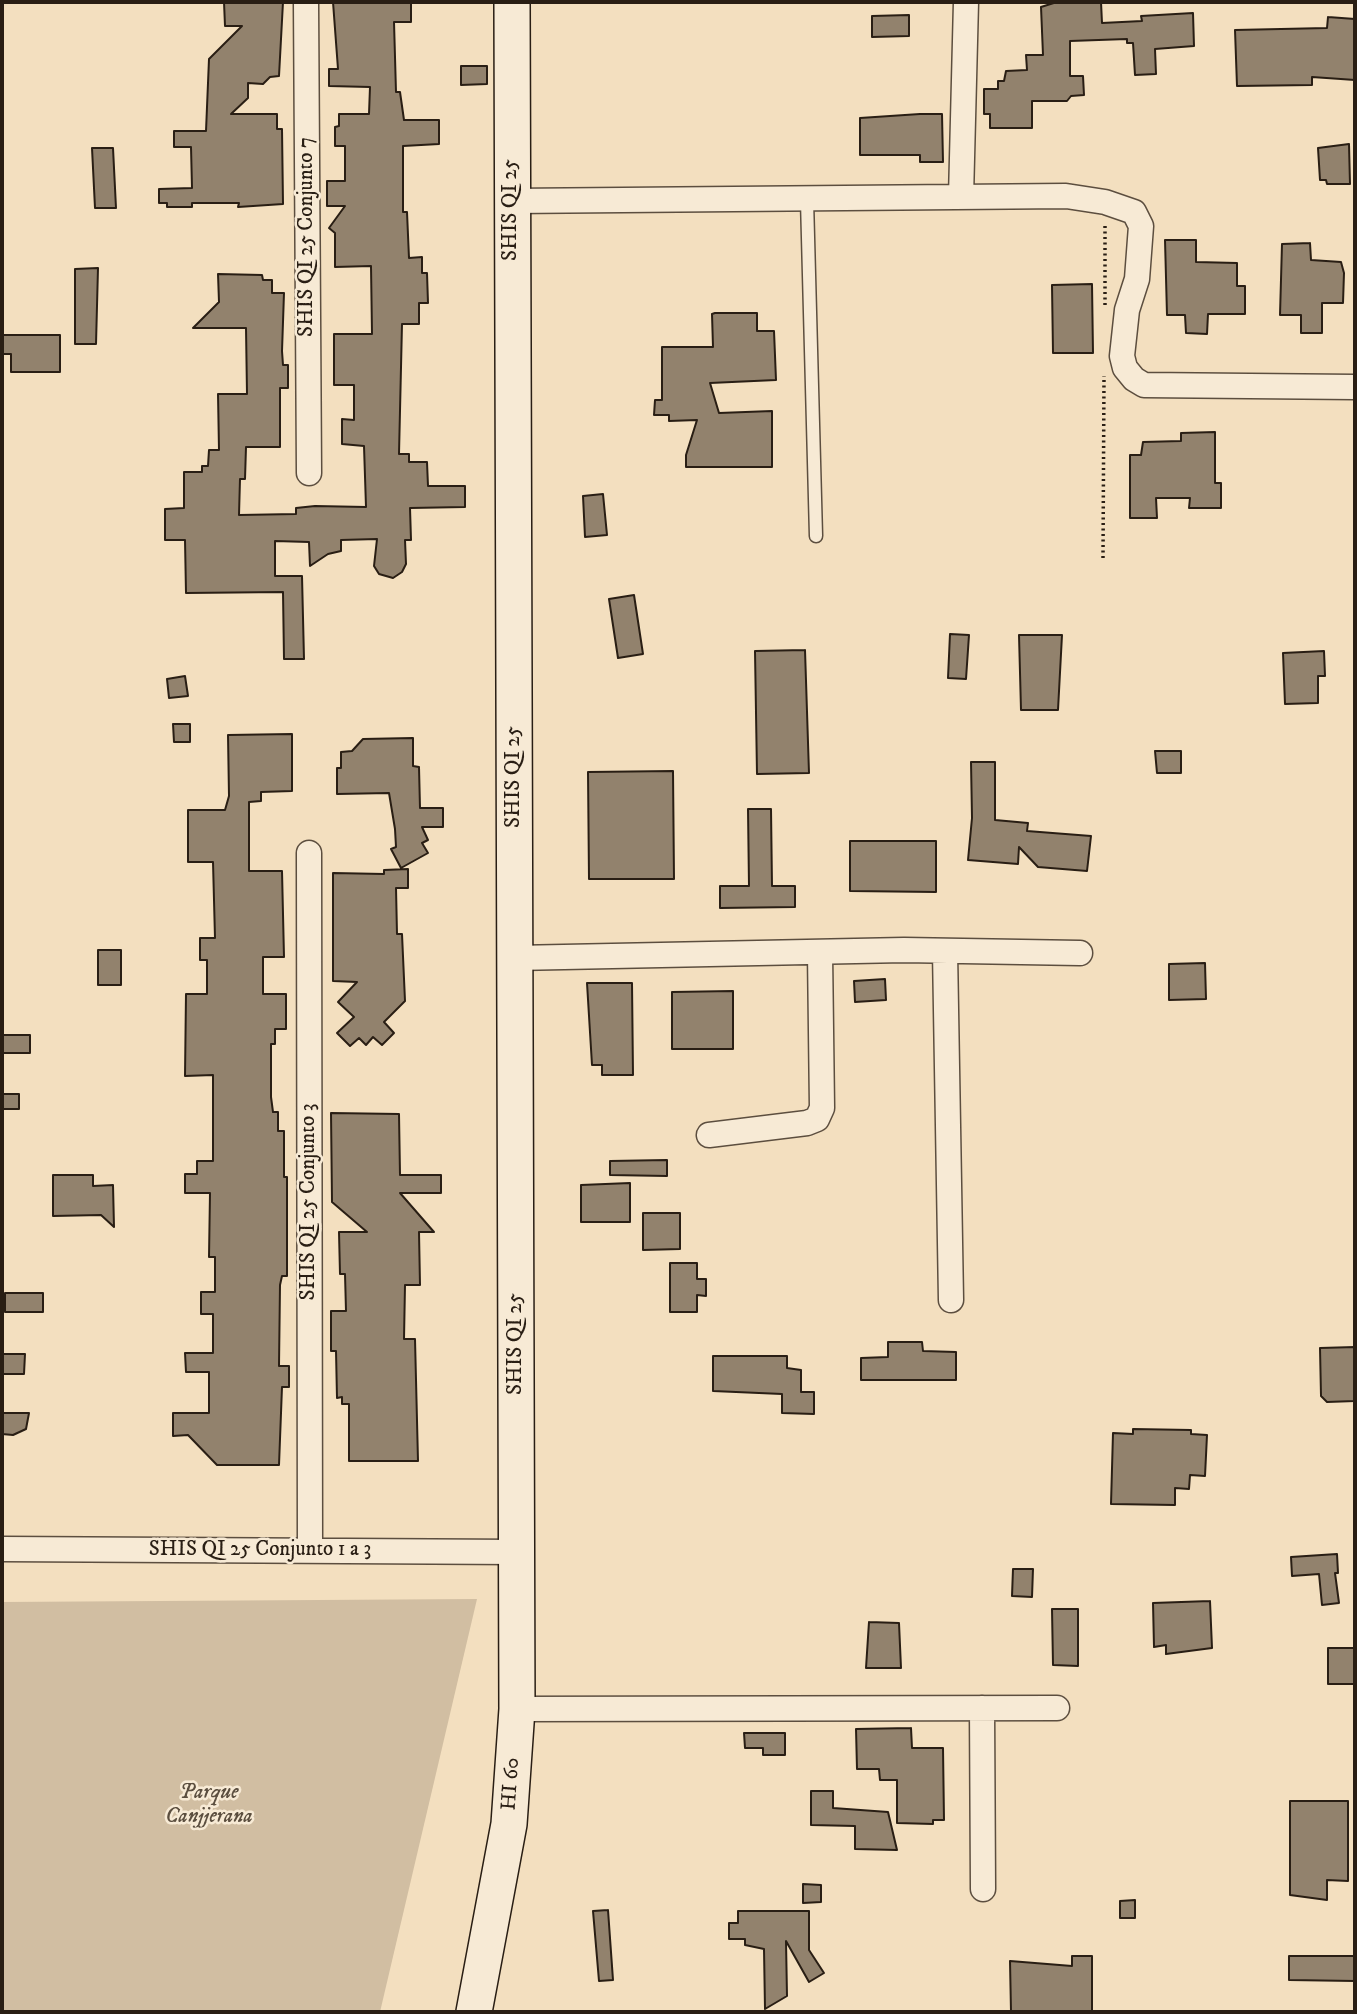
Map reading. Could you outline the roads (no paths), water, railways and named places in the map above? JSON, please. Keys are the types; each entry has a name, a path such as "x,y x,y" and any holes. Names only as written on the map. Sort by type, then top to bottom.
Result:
{"street":[{"name":"SHIS QI 25 Conjunto 7","path":"306,2 309,473"},
{"name":"SHIS QI 25","path":"512,2 518,1552"},
{"path":"961,197 966,2"},
{"path":"512,201 1066,196 1105,202 1135,212 1141,226 1137,279 1127,310 1122,356 1125,368 1144,385 1355,387"},
{"name":"SHIS QI 25 Conjunto 3","path":"309,853 310,1551"},
{"path":"515,958 945,951 1080,953"},
{"path":"945,951 951,1300"},
{"path":"709,1135 807,1123 817,1119 822,1108 820,953"},
{"name":"SHIS QI 25 Conjunto 1 a 3","path":"2,1549 518,1552"},
{"name":"HI 60","path":"474,2012 509,1824 517,1709 518,1552"},
{"path":"982,1708 983,1889"},
{"path":"517,1709 1058,1708"}],"lane":[{"path":"807,200 816,536"}],"park label":[{"name":"Parque Canjjerana","path":"209,1806"}]}
